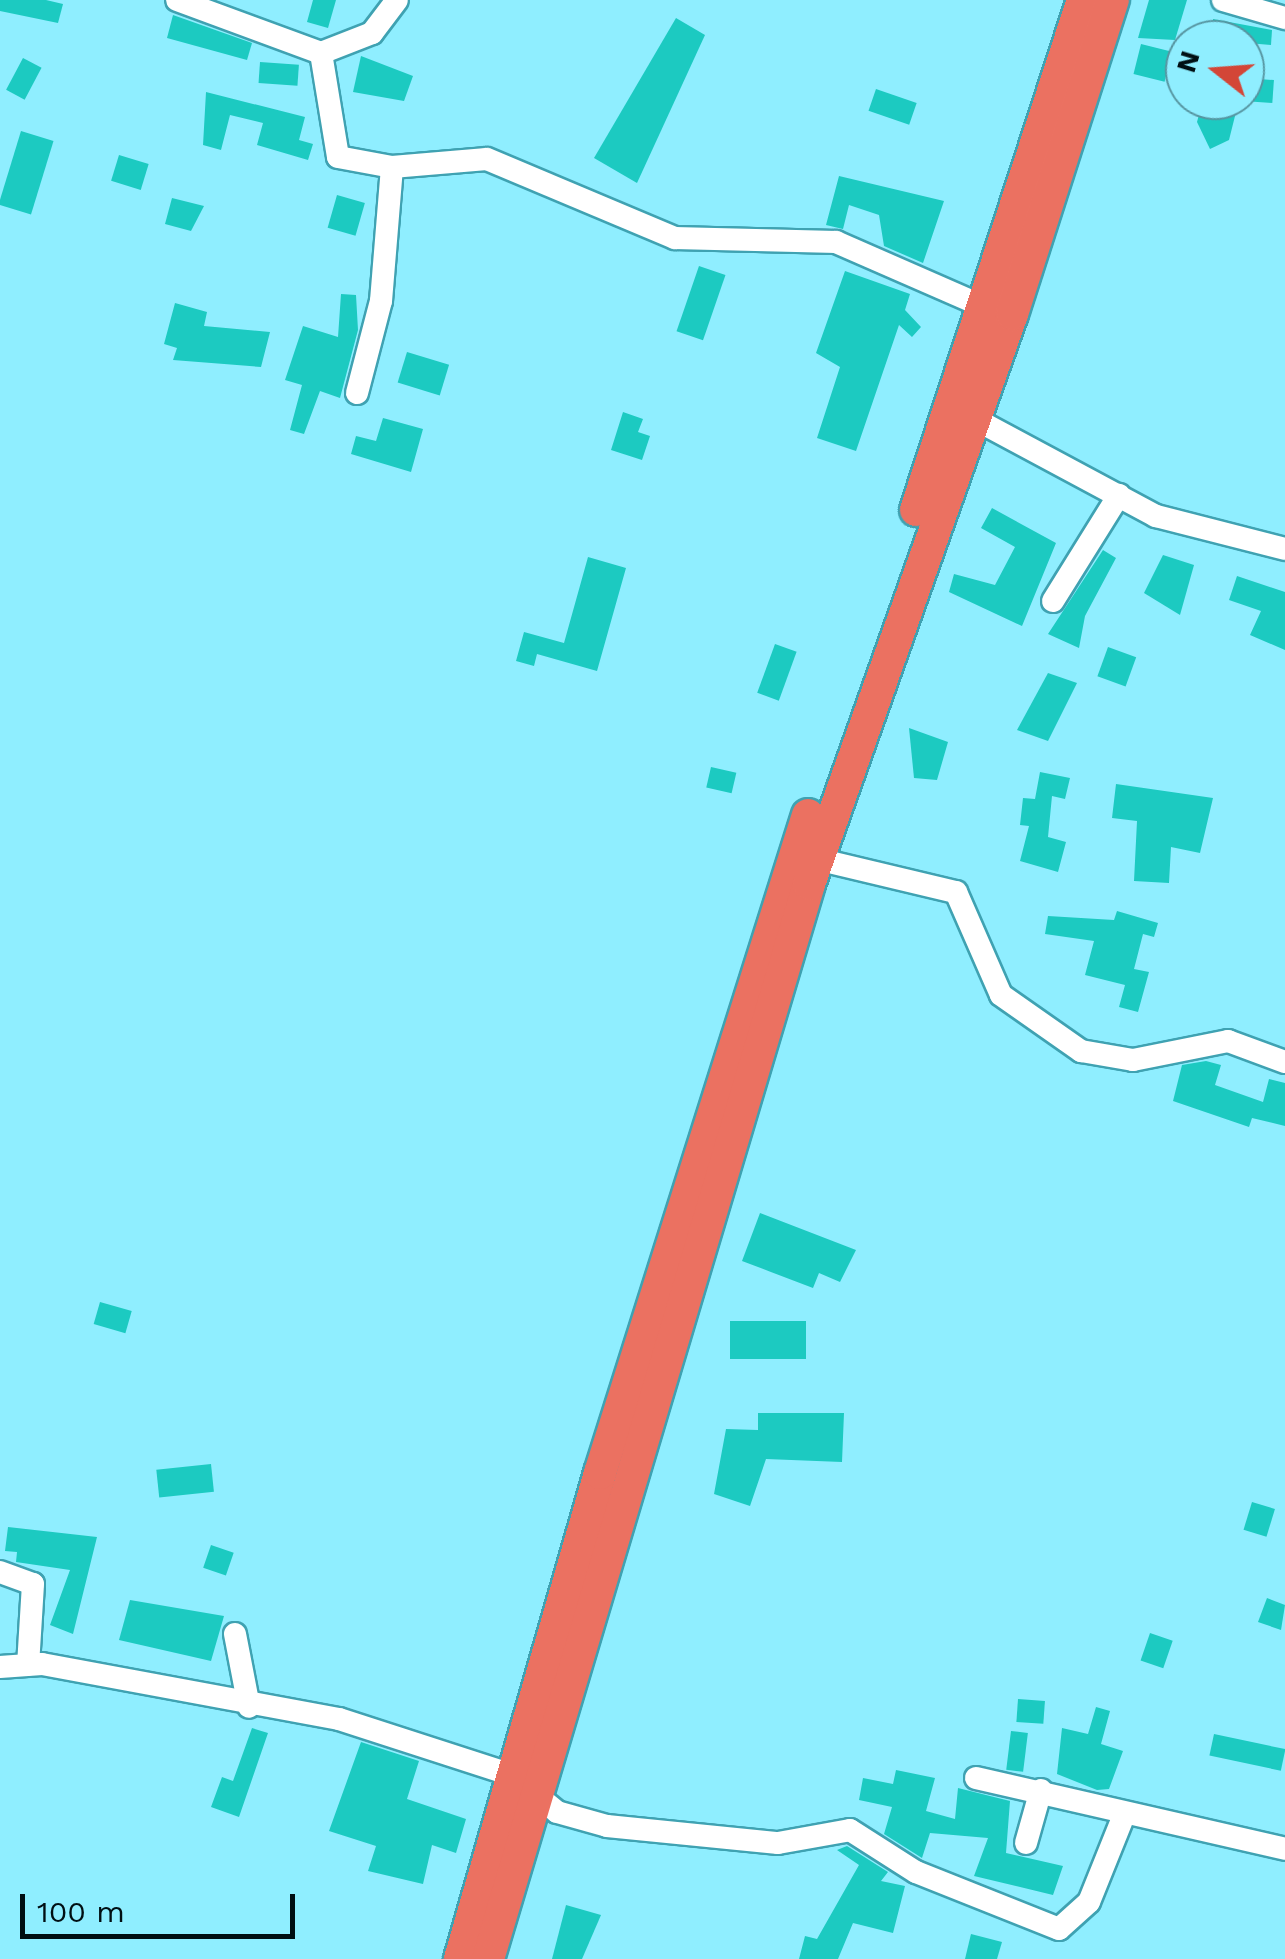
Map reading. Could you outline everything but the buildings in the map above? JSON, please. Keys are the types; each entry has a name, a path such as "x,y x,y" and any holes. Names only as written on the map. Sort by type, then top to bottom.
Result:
{"highway":[{"path":"488,1959 524,1785 786,879 987,308 1083,0"},
{"path":"460,1959 524,1785 817,859 974,418 1113,0"}],"street":[{"path":"177,0 322,53 372,33 396,0"},
{"path":"1223,0 1285,18"},
{"path":"322,53 338,157 392,166 488,159 675,238 836,242 987,308"},
{"path":"358,393 380,301 392,166"},
{"path":"974,418 1200,532 1285,549"},
{"path":"1053,601 1120,495"},
{"path":"817,859 956,892 1001,995 1081,1051 1133,1060 1228,1041 1285,1062"},
{"path":"0,1572 33,1584 28,1665"},
{"path":"235,1634 249,1707"},
{"path":"0,1667 28,1665 249,1707 338,1719 524,1785 606,1826 778,1843 850,1830 916,1872 1059,1929 1089,1902 1124,1815"},
{"path":"976,1778 1041,1790 1124,1815 1176,1817 1285,1849"},
{"path":"1026,1843 1041,1790"}]}
